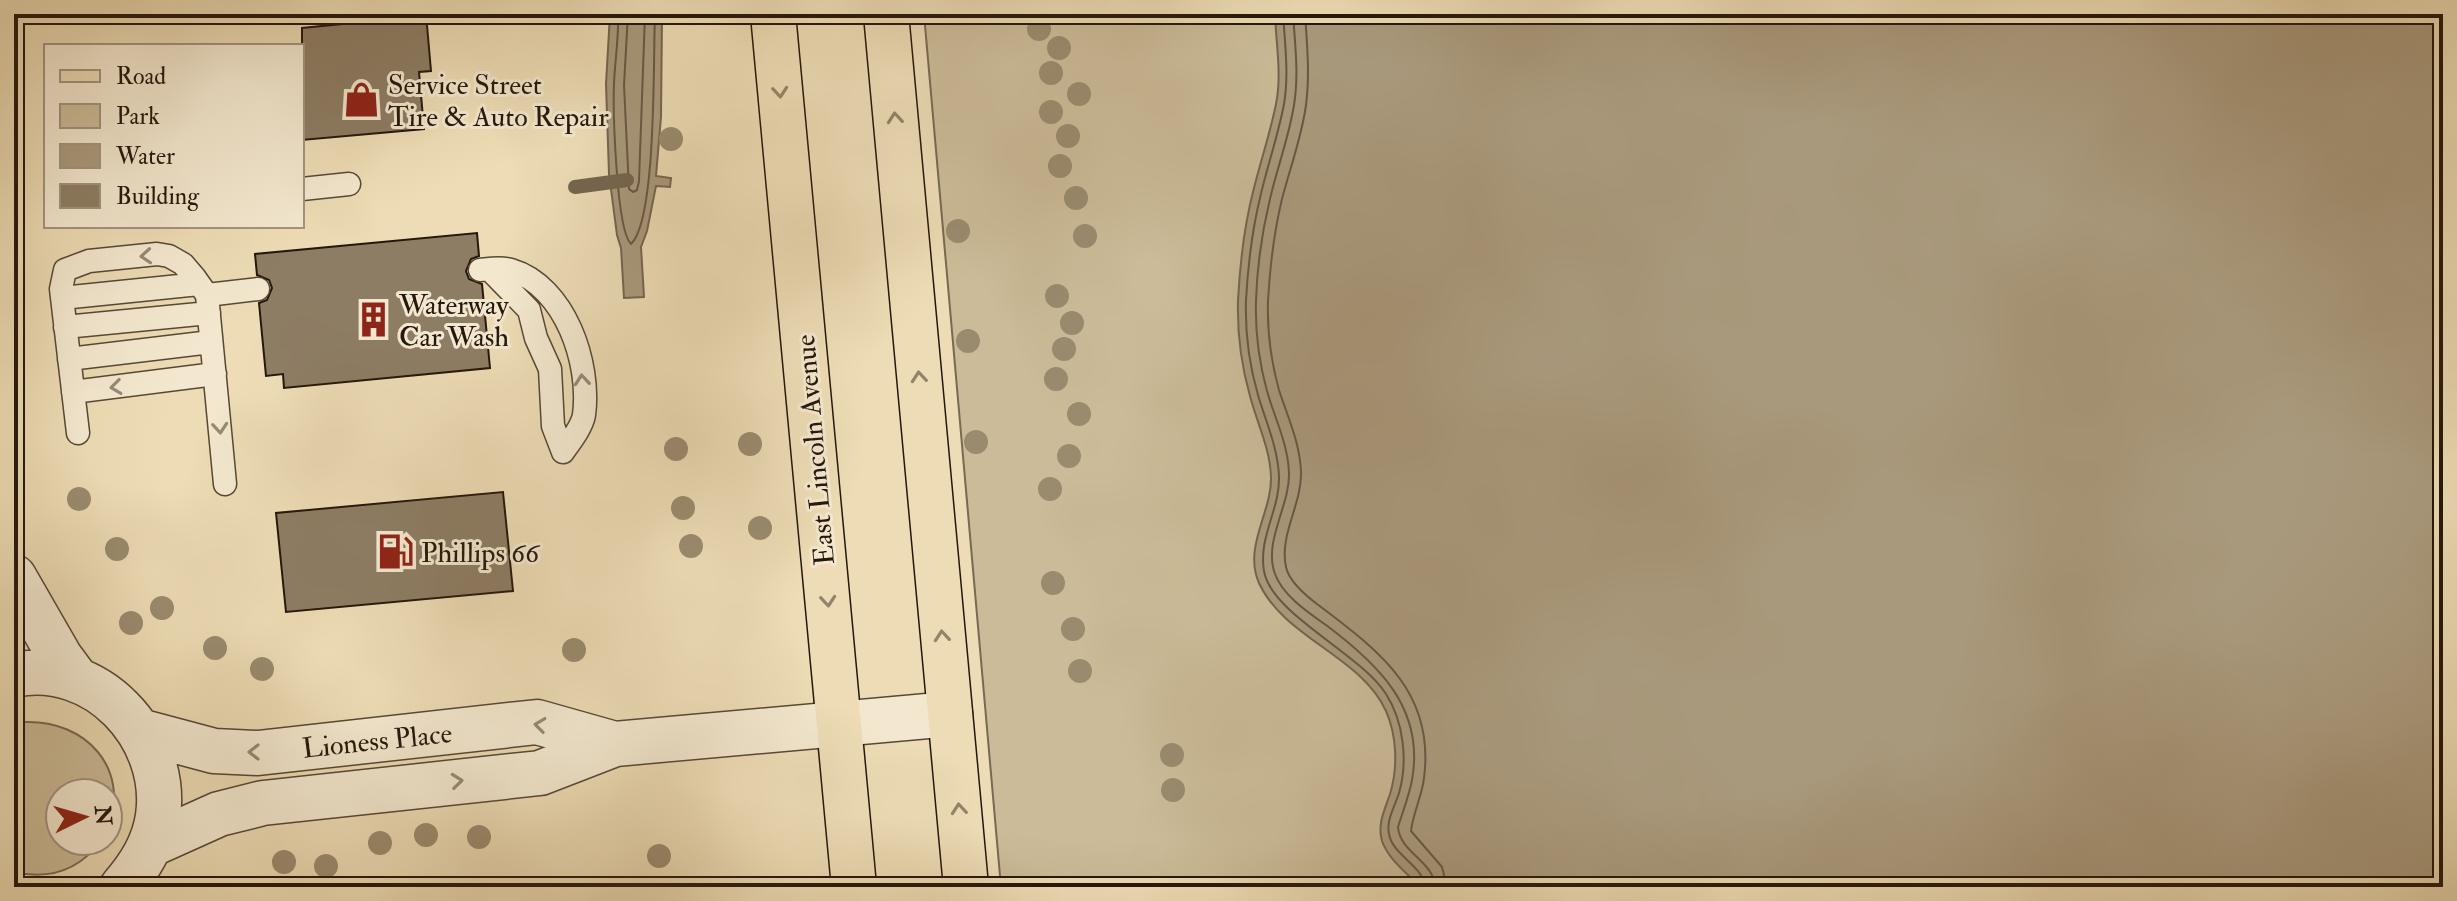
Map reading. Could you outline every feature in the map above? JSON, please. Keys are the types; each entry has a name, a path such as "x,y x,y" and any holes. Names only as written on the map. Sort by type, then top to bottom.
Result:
{"main road":[{"name":"East Lincoln Avenue","path":"773,14 854,887"},
{"path":"886,14 966,887"}],"street":[{"path":"14,577 60,657 77,680"},
{"path":"14,675 50,674 77,680 101,692 123,709 153,758 159,787 158,816 150,845 138,868 122,887"},
{"name":"Lioness Place","path":"150,845 219,814 263,803 540,773 615,744 950,714"},
{"name":"Lioness Place","path":"139,731 214,751 258,753 537,722 615,744"}],"lane":[{"path":"304,189 349,184"},
{"path":"78,433 62,298 65,270 74,265 157,254 169,256 183,264 205,297 225,484"},
{"path":"485,269 506,269 523,275 551,299 572,327 583,377 584,417 563,452 553,426 550,369 536,338 529,310 485,269"},
{"path":"65,327 258,289"},
{"path":"62,298 205,297"},
{"path":"69,359 211,342"},
{"path":"73,392 215,374"}],"green space":[{"path":"924,14 2443,14 2443,887 1001,887"},
{"path":"25,722 67,729 98,752 108,768 110,777 44,777 44,857 85,857 73,866 39,875 14,872 14,725"}],"water":[{"path":"610,14 662,14 661,117 656,176 671,178 670,187 656,186 641,247 644,297 624,298 621,248 609,174 606,84"},
{"path":"1275,14 2443,14 2443,887 1420,887 1398,866 1382,841 1381,823 1393,784 1395,763 1394,741 1386,711 1359,676 1286,618 1271,602 1255,570 1256,543 1271,477 1266,446 1244,372 1238,300 1247,219 1278,93"}],"building":[{"name":"Service Street Tire & Auto Repair","path":"361,14 426,14 431,71 419,72 424,129 304,140 302,28 362,22"},
{"name":"Waterway Car Wash","path":"477,233 479,256 471,259 466,271 469,279 482,284 490,368 284,388 283,374 266,376 259,303 267,300 272,288 269,280 257,275 255,254"},
{"name":"Phillips 66","path":"503,492 513,591 286,612 276,513"}],"waterway":[{"path":"575,187 627,180"}],"place":[{"name":"Service Street Tire & Auto Repair","path":"362,100"},
{"name":"Waterway Car Wash","path":"373,320"},
{"name":"Phillips 66","path":"395,552"}]}
